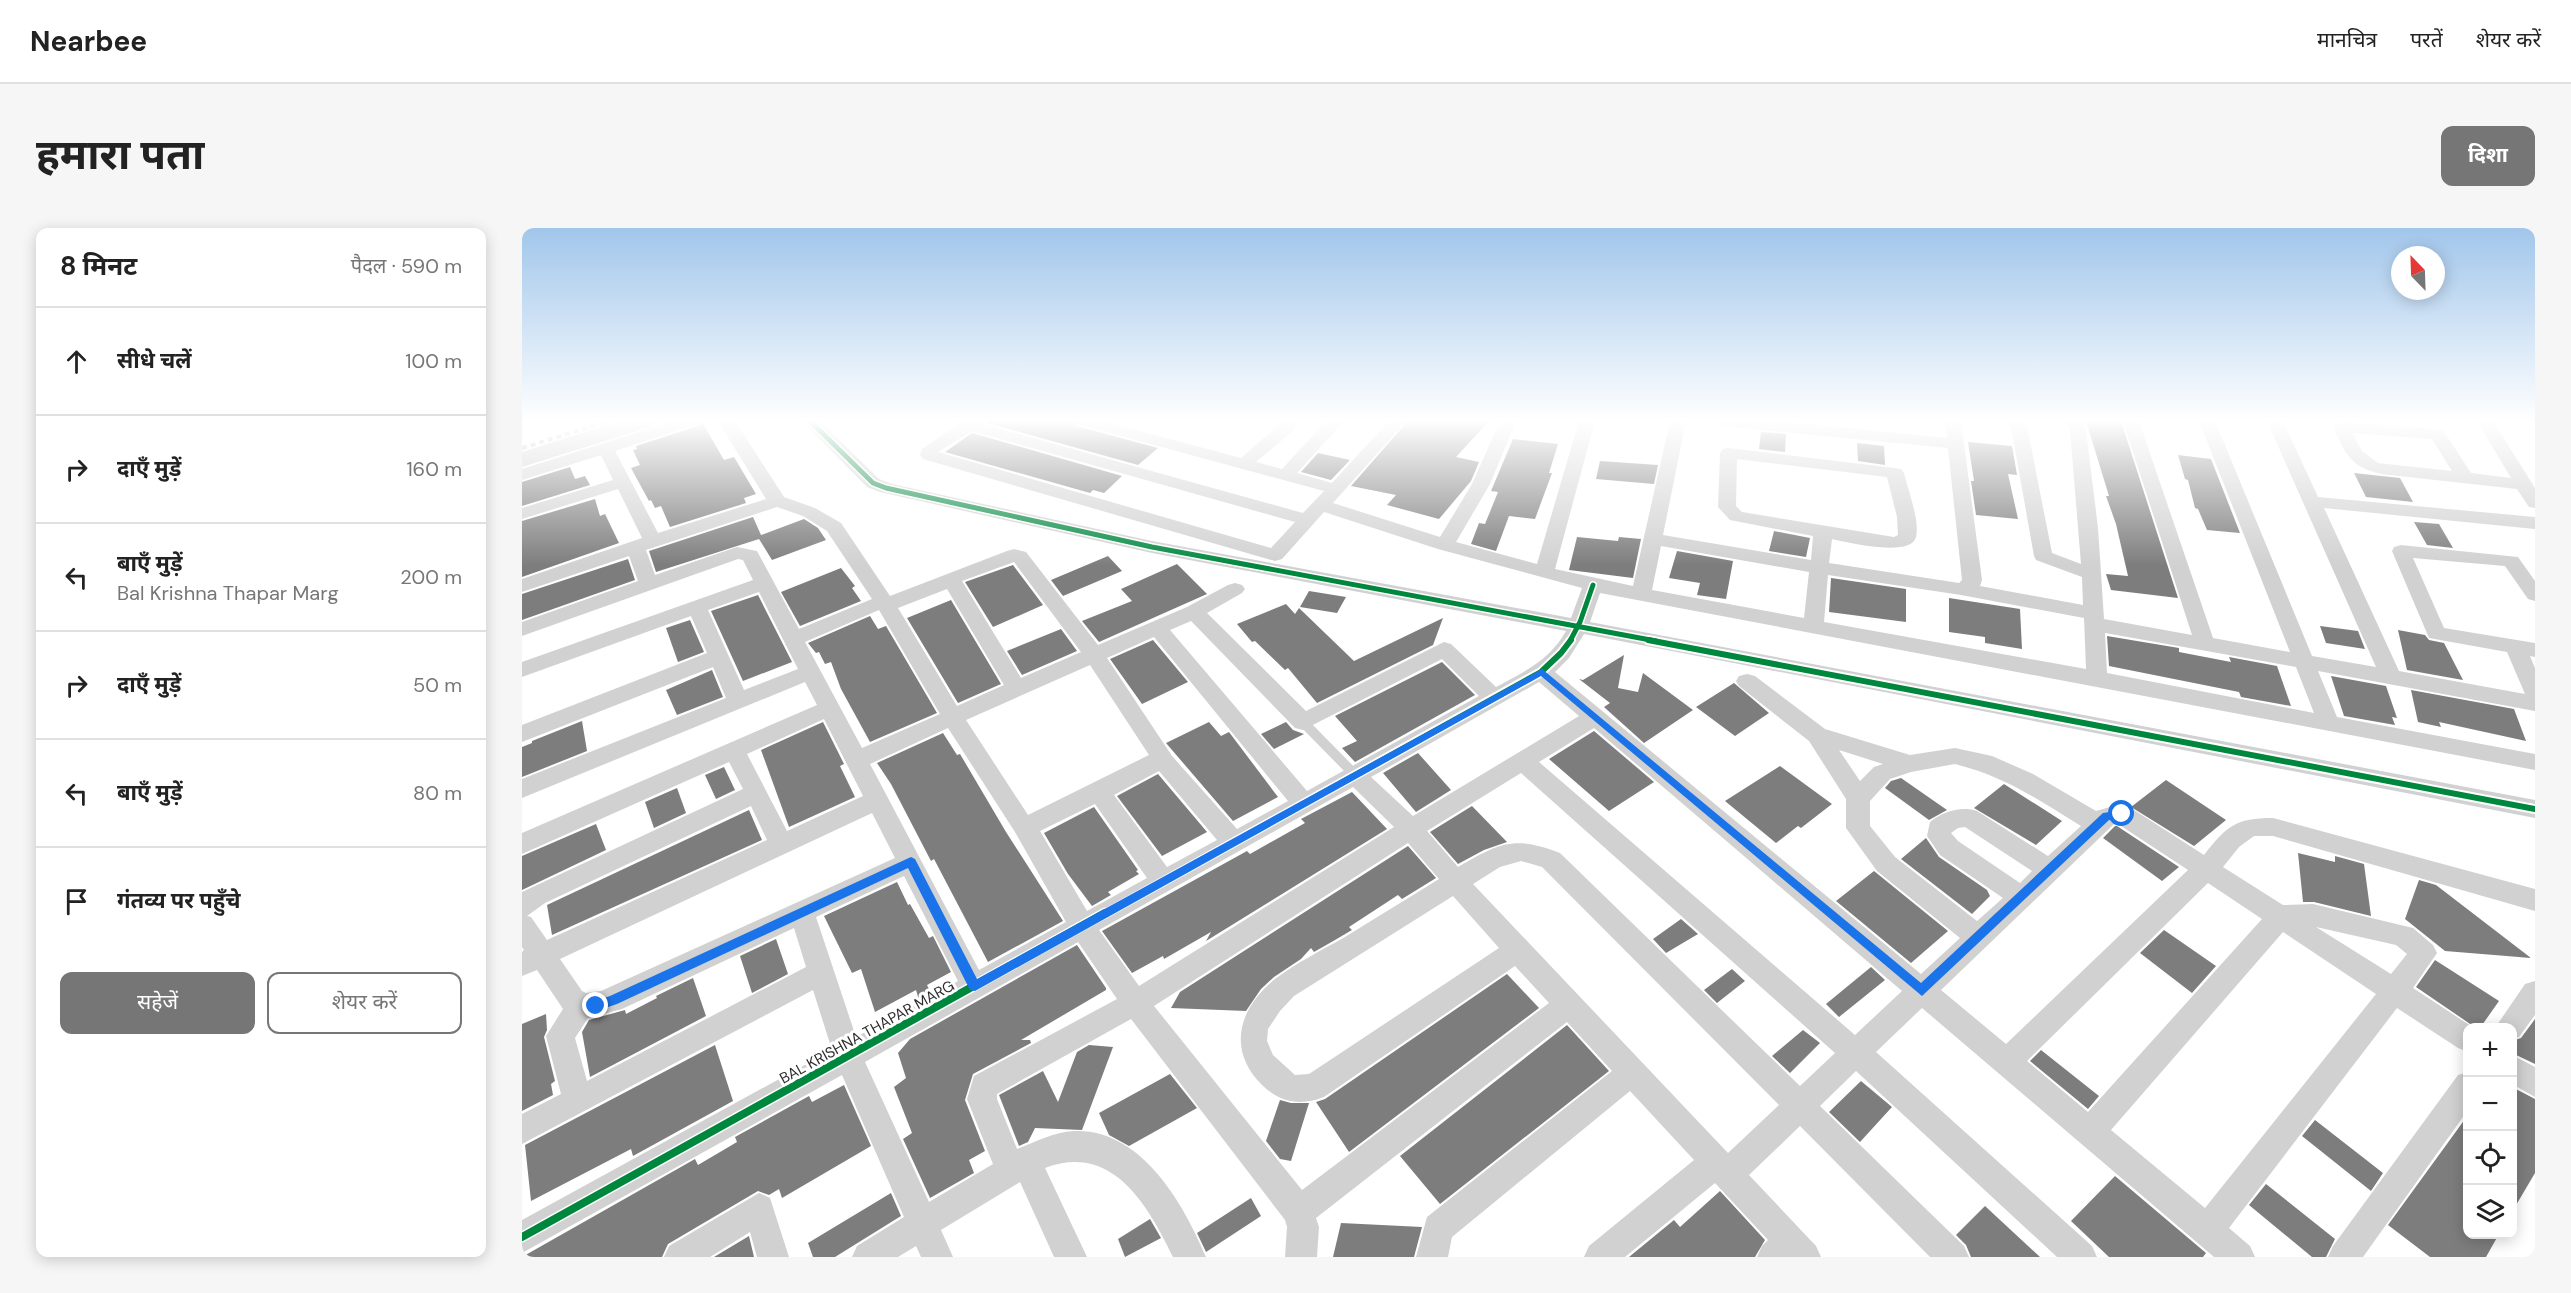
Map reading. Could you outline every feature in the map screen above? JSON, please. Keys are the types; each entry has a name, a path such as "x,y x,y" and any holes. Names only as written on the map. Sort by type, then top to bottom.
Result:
{"street":[{"path":"522,475 541,469"},
{"path":"616,469 653,541"},
{"path":"756,469 777,501"},
{"path":"859,469 873,483 886,488 1116,541 2535,809"},
{"path":"978,469 1275,555 1354,469"},
{"path":"1145,469 1593,585 2535,762"},
{"path":"1259,469 1335,489"},
{"path":"1285,476 1292,469"},
{"path":"1445,545 1487,469"},
{"path":"1544,573 1574,469"},
{"path":"1641,594 1668,469"},
{"path":"1728,469 1727,507 1736,516 1868,540 1901,542 1907,538 1906,517 1895,473 1862,469"},
{"path":"1957,469 1972,579 1971,585 1961,589"},
{"path":"2027,469 2043,556 2091,574"},
{"path":"2082,469 2089,528 2097,678"},
{"path":"2147,469 2205,644"},
{"path":"2226,469 2329,724"},
{"path":"2297,469 2391,677"},
{"path":"2380,469 2522,484"},
{"path":"2458,469 2464,478"},
{"path":"2513,469 2535,503"},
{"path":"522,514 623,482"},
{"path":"522,586 777,501 809,512 834,527 885,603 952,716 1024,825 1082,926 1135,1003 1299,1212 1303,1227 1302,1257"},
{"path":"2312,502 2535,523"},
{"path":"1813,627 1823,532"},
{"path":"1653,539 1819,568 1961,589 2205,644 2535,703"},
{"path":"635,548 649,585"},
{"path":"2535,596 2511,561 2400,551 2436,633 2526,649 2535,692"},
{"path":"522,629 744,553 752,558 975,986"},
{"path":"793,639 1010,556 1019,556 1094,655 1161,758 1234,843"},
{"path":"952,580 1017,687"},
{"path":"522,670 764,583"},
{"name":"BAL KRISHNA THAPAR MARG","path":"522,1237 1542,672 1559,659 1579,627 1593,585"},
{"path":"857,760 1017,687 1194,612 1235,589"},
{"path":"697,607 738,701"},
{"path":"1194,612 1303,722 1444,649 1494,698"},
{"path":"1157,628 1304,804"},
{"path":"522,734 717,657"},
{"path":"522,789 810,672"},
{"path":"1542,672 2239,1257"},
{"path":"1747,681 1817,735 1858,798 1858,828 1886,864 1978,937"},
{"path":"522,844 830,708"},
{"path":"1071,1257 982,1099 984,1086 1135,1003 1411,829 1595,717"},
{"path":"1817,735 1910,764"},
{"path":"734,750 781,844"},
{"path":"1858,798 1882,774 1910,764 1955,756 1992,765 2025,780 2098,824"},
{"path":"1024,825 1034,823 1099,792 1161,758"},
{"path":"1522,761 1856,1053 2081,1257"},
{"path":"1355,775 1411,829 1518,950 1722,1168 1789,1252"},
{"path":"1099,792 1164,883"},
{"path":"757,793 536,896 522,910 531,960 580,1006 596,1006 911,862"},
{"path":"531,960 877,800"},
{"path":"1600,1257 1722,1168 1799,1106 2107,816 2122,814 2463,1036"},
{"path":"2021,897 1949,848 1939,836 1939,828 1948,821 1958,818 1969,819 2050,870"},
{"path":"2007,1062 2207,868 2230,840 2249,827 2273,827 2535,900"},
{"path":"1518,950 1314,1087 1290,1089 1259,1064 1253,1043 1254,1024 1267,1005 1284,988 1491,860 1514,850 1528,851 1551,860 1953,1257"},
{"path":"802,913 848,1056 938,1257"},
{"path":"2090,1132 2280,916 2313,915 2404,936 2424,953 2207,1230"},
{"path":"522,1130 821,973"},
{"path":"2513,1023 2535,993"},
{"path":"1299,1212 1569,1004"},
{"path":"578,1101 560,1036 580,1006"},
{"path":"2517,1071 2535,1083"},
{"path":"1432,1257 1438,1228 1632,1072"},
{"path":"2344,1257 2463,1092"},
{"path":"868,1257 1018,1166 1051,1150 1081,1145 1122,1161 1151,1190 1173,1223 1190,1257"},
{"path":"680,1257 759,1209 773,1257"}],"lane":[{"path":"1303,722 1355,775"}],"building":[{"path":"564,469 571,469 575,479 585,476 590,485 522,506 522,482"},
{"path":"632,469 741,469 756,494 744,498 746,503 670,527 661,506 655,508 651,500 649,501"},
{"path":"1005,469 1098,469 1122,476 1104,493 1093,490 1090,493"},
{"path":"1304,469 1341,469 1331,480 1301,472"},
{"path":"1366,469 1476,469 1471,481 1439,519 1387,505 1396,495 1351,486"},
{"path":"1500,469 1550,469 1549,473 1552,473 1535,519 1509,516 1496,551 1471,544 1479,523 1485,524 1498,492 1491,491"},
{"path":"1598,469 1657,469 1654,484 1596,479"},
{"path":"1972,469 2016,469 2017,475 2008,474 2018,519 1976,515 1971,481 1974,481"},
{"path":"2101,469 2136,469 2178,598 2111,590 2106,574 2128,576 2116,524 2106,496 2109,496"},
{"path":"2182,469 2215,469 2240,533 2207,530 2198,509 2195,508 2188,480 2185,479"},
{"path":"2354,473 2400,478 2413,502 2366,497"},
{"path":"595,499 600,516 605,514 619,543 522,577 522,521"},
{"path":"753,517 761,535 804,519 818,528 826,540 772,560 759,539 656,572 649,551"},
{"path":"2414,522 2439,524 2453,548 2427,545"},
{"path":"1774,531 1810,538 1806,557 1769,551"},
{"path":"1577,537 1618,541 1619,537 1641,539 1633,578 1569,570"},
{"path":"1677,551 1733,561 1726,599 1697,595 1700,583 1669,578"},
{"path":"1108,556 1122,571 1063,596 1051,580"},
{"path":"628,559 635,580 522,620 522,594"},
{"path":"1177,564 1207,594 1099,642 1082,621 1132,601 1121,589"},
{"path":"1013,565 1043,605 993,627 965,582"},
{"path":"841,568 855,586 852,588 861,601 800,626 781,592"},
{"path":"1831,578 1906,589 1906,622 1829,612"},
{"path":"1309,591 1346,597 1337,613 1300,607"},
{"path":"758,595 792,662 743,681 711,611"},
{"path":"1949,598 2020,609 2022,649 1985,643 1985,637 1949,632"},
{"path":"951,600 1001,684 958,703 907,618"},
{"path":"1286,604 1295,614 1299,608 1354,661 1443,618 1433,645 1317,703 1288,668 1285,670 1255,641 1252,642 1237,624"},
{"path":"870,616 878,629 886,626 937,713 870,742 841,689 831,662 825,664 819,652 816,653 808,643"},
{"path":"690,620 704,652 678,662 666,628"},
{"path":"2320,626 2358,631 2365,649 2326,643"},
{"path":"1061,629 1077,651 1022,675 1007,651"},
{"path":"2398,630 2425,635 2429,640 2444,643 2463,680 2407,670"},
{"path":"2107,636 2179,648 2179,652 2231,662 2229,657 2277,666 2291,706 2241,697 2239,692 2109,666"},
{"path":"1153,640 1188,682 1142,704 1110,659"},
{"path":"1624,655 1618,688 1638,692 1643,673 1693,710 1644,743 1604,707 1610,703 1579,679 1583,680"},
{"path":"1442,662 1475,695 1355,762 1342,748 1357,741 1335,716"},
{"path":"712,670 723,697 677,715 666,690"},
{"path":"2331,676 2386,686 2397,718 2392,717 2395,725 2344,716"},
{"path":"1734,683 1769,713 1735,736 1696,707"},
{"path":"2411,690 2514,709 2526,741 2439,722 2441,727 2418,722"},
{"path":"582,721 587,751 522,777 522,747"},
{"path":"823,722 844,764 840,766 855,797 789,827 761,750"},
{"path":"1209,722 1221,736 1229,732 1278,797 1233,821 1166,743"},
{"path":"1286,722 1293,730 1304,734 1274,749 1261,734"},
{"path":"1594,731 1654,782 1609,811 1549,759"},
{"path":"943,733 957,755 960,754 1063,921 988,962 934,859 931,861 891,784 877,763"},
{"path":"1418,753 1451,790 1416,812 1383,773"},
{"path":"1780,766 1832,804 1801,828 1798,826 1776,843 1725,801"},
{"path":"724,767 735,790 716,799 705,775"},
{"path":"1158,774 1207,832 1162,856 1117,796"},
{"path":"1901,778 1947,810 1929,820 1885,788 1891,781"},
{"path":"2166,780 2226,820 2194,846 2131,807"},
{"path":"2004,784 2062,821 2036,845 1974,808"},
{"path":"677,788 686,813 654,828 645,802"},
{"path":"1352,792 1387,829 1206,941 1211,932 1164,959 1163,956 1132,973 1102,931 1247,851 1250,854 1305,823 1301,819"},
{"path":"1472,806 1507,842 1484,850 1458,864 1430,832"},
{"path":"1094,807 1139,874 1108,892 1111,895 1092,906 1068,874 1044,833"},
{"path":"749,810 762,840 552,935 547,905"},
{"path":"596,824 606,850 522,890 522,856"},
{"path":"2115,826 2179,867 2162,881 2103,838"},
{"path":"1926,838 1939,857 1987,890 1990,896 1972,914 1901,859"},
{"path":"1408,846 1436,878 1402,899 1398,895 1349,927 1352,930 1314,952 1311,948 1301,959 1261,989 1246,1011 1171,1008 1180,992"},
{"path":"2298,853 2335,862 2335,856 2364,864 2371,916 2314,902 2303,902"},
{"path":"1874,871 1948,931 1911,963 1836,901"},
{"path":"2419,880 2436,885 2531,958 2445,951 2405,919"},
{"path":"897,882 908,905 910,904 929,938 933,936 951,972 927,985 931,993 919,1000 916,990 875,1012 861,969 852,973 824,916"},
{"path":"1681,919 1698,934 1666,953 1653,939"},
{"path":"2164,930 2216,966 2192,993 2140,953"},
{"path":"776,939 788,974 752,993 740,956"},
{"path":"1077,945 1106,990 1021,1040 1030,1040 1031,1043 973,1074 965,1100 985,1151 969,1160 974,1173 930,1198 903,1139 912,1133 894,1087 906,1078 898,1053 910,1039"},
{"path":"2435,960 2499,1001 2484,1023 2469,1023 2416,987"},
{"path":"1871,967 1885,980 1839,1017 1826,1004"},
{"path":"1732,969 1745,981 1717,1003 1704,990"},
{"path":"1507,974 1539,1008 1349,1152 1316,1102 1325,1099"},
{"path":"693,978 706,1016 590,1077 582,1032 589,1020 625,1010 626,1014"},
{"path":"546,1014 547,1030 544,1037 555,1081 551,1084 553,1095 522,1111 522,1024"},
{"path":"2535,1019 2535,1064 2517,1055 2517,1039 2521,1038"},
{"path":"1567,1025 1609,1071 1440,1204 1400,1156"},
{"path":"1803,1030 1820,1043 1790,1073 1772,1056"},
{"path":"715,1045 733,1101 633,1156 631,1149 531,1201 525,1145"},
{"path":"1089,1045 1113,1047 1082,1130 1035,1128 1028,1142 1019,1146 999,1095 1043,1071 1058,1102 1077,1052"},
{"path":"2041,1050 2099,1096 2088,1109 2030,1061"},
{"path":"1170,1074 1197,1108 1129,1146 1109,1135 1099,1113"},
{"path":"1861,1081 1892,1107 1860,1142 1829,1112"},
{"path":"844,1085 871,1146 782,1198 779,1189 769,1195 758,1191 668,1244 662,1257 522,1257 695,1159 698,1165 737,1142 735,1137 809,1096 812,1102"},
{"path":"2517,1090 2535,1099 2535,1173 2517,1204"},
{"path":"1280,1100 1291,1103 1309,1103 1291,1161 1280,1159 1266,1141"},
{"path":"2315,1120 2383,1173 2371,1191 2302,1136"},
{"path":"2463,1122 2463,1239 2496,1239 2486,1257 2430,1257 2388,1225"},
{"path":"2115,1176 2206,1253 2203,1257 2109,1257 2071,1221"},
{"path":"2266,1184 2335,1239 2326,1257 2312,1257 2249,1205"},
{"path":"1720,1191 1765,1240 1755,1257 1629,1257 1674,1220 1680,1227"},
{"path":"891,1193 901,1216 835,1257 813,1257 808,1243"},
{"path":"1251,1198 1261,1216 1206,1252 1197,1233"},
{"path":"1985,1206 2040,1257 1971,1257 1966,1245 1956,1235"},
{"path":"1150,1219 1161,1238 1125,1257 1118,1239"},
{"path":"1341,1223 1422,1227 1414,1257 1333,1257"},
{"path":"749,1236 754,1257 714,1257"}],"cycle path":[{"path":"859,469 873,483 886,488 1152,547 2535,809"},
{"path":"522,1237 1541,672 1561,653 1575,633 1593,585"}],"route":[{"path":"596,1006 911,862 975,986 1542,672 1922,991 2107,816 2122,814"}]}
